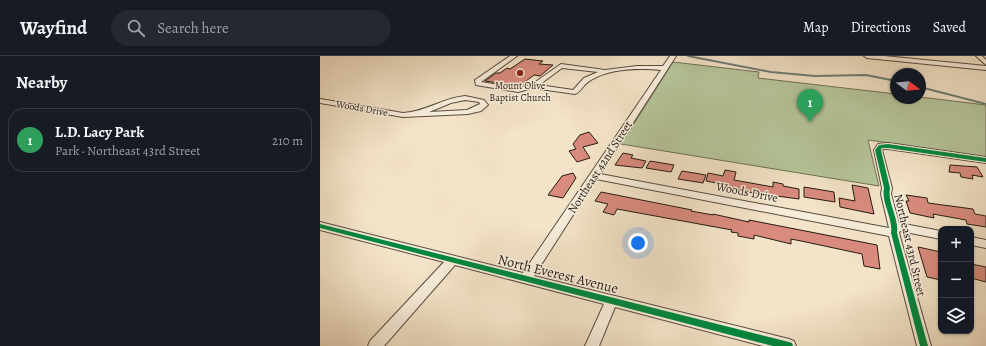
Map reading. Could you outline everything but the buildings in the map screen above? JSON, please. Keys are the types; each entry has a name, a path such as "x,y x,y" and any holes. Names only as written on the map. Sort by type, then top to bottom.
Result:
{"street":[{"path":"514,56 477,81 478,84 518,90 533,86 562,66 609,72"},
{"name":"Northeast 42nd Street","path":"526,278 673,56"},
{"path":"867,56 986,68"},
{"path":"979,56 986,64"},
{"path":"533,86 575,92 590,77 642,66 665,68"},
{"name":"Woods Drive","path":"320,101 403,115 468,112 478,109 484,105 482,100 474,98 456,99 417,114"},
{"name":"Northeast 43rd Street","path":"924,346 886,194 887,188 878,150 881,146 888,146 986,160"},
{"name":"Woods Drive","path":"594,176 895,230 938,235"},
{"name":"North Everest Avenue","path":"320,226 789,346"},
{"path":"974,242 986,244"},
{"path":"375,346 453,260"},
{"path":"592,346 612,300"}],"green space":[{"path":"673,62 759,72 758,78 890,93 890,104 926,104 926,98 986,105 986,157 868,140 879,186 621,144"}],"waterway":[{"path":"688,56 771,72 815,76 866,75 890,80"},
{"path":"926,89 986,104"}],"cycle path":[{"path":"924,346 894,233 895,226 886,194 887,188 878,150 881,146 888,146 986,160"},
{"path":"320,226 789,346"}],"place":[{"name":"Mount Olive Baptist Church","path":"520,73"},
{"name":"L.D. Lacy Park","path":"810,122"}]}
